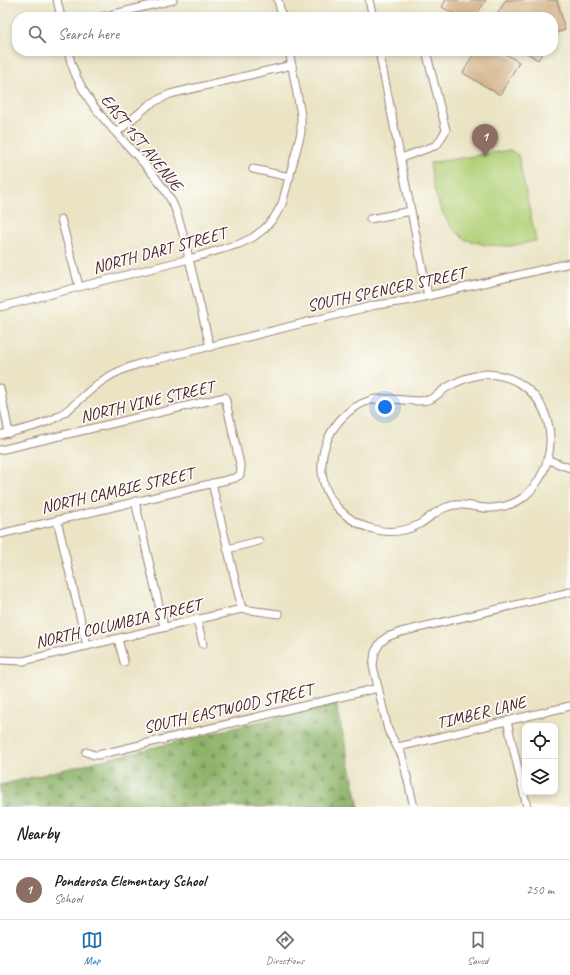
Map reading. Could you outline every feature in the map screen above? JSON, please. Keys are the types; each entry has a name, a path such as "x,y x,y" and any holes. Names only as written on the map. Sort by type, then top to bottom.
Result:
{"street":[{"path":"57,0 60,12"},
{"path":"122,12 173,0"},
{"path":"278,0 281,12"},
{"path":"369,0 372,12"},
{"name":"EAST 1ST AVENUE","path":"70,56 76,75 88,98 116,133 155,177 172,202 189,259 210,347"},
{"name":"NORTH DART STREET","path":"0,307 189,259 239,244 258,234 270,223 279,211 290,177 302,123 290,56"},
{"path":"380,56 428,296"},
{"path":"401,158 436,145 446,130 427,56"},
{"path":"116,133 150,104 170,94 292,65"},
{"path":"253,168 290,177"},
{"path":"370,219 411,211"},
{"path":"61,219 80,286"},
{"name":"SOUTH SPENCER STREET","path":"0,435 39,425 59,415 76,403 99,383 117,372 139,364 354,311 428,296 570,263"},
{"path":"485,374 506,377 518,381 531,390 540,399 550,418 554,436 551,460 541,481 533,490 518,501 504,506 490,508 453,505 439,510 416,526 390,531 381,531 362,526 345,515 336,506 326,487 322,465 324,449 328,437 338,422 352,409 381,398 395,398 415,401 428,400 459,381 475,375 485,374"},
{"path":"0,388 9,432"},
{"name":"NORTH VINE STREET","path":"0,450 225,398 241,467 240,475"},
{"path":"551,460 570,468"},
{"name":"NORTH CAMBIE STREET","path":"0,534 237,477 240,475"},
{"path":"212,483 242,609 279,614"},
{"path":"135,502 164,627"},
{"path":"57,520 87,646"},
{"path":"227,549 259,541"},
{"path":"414,807 402,756 388,730 373,666 376,649 384,640 396,634 570,592"},
{"name":"NORTH COLUMBIA STREET","path":"0,660 23,661 242,609"},
{"path":"197,620 202,644"},
{"path":"118,639 124,662"},
{"name":"SOUTH EASTWOOD STREET","path":"86,752 98,755 378,688"},
{"name":"TIMBER LANE","path":"398,747 570,706"},
{"path":"507,721 527,807"}],"green space":[{"path":"510,150 518,155 536,241 510,246 487,245 466,240 451,227 442,212 434,190 430,163"},
{"path":"336,703 359,807 0,807 0,785"}],"building":[{"path":"446,0 486,0 478,12 451,12 442,7"},
{"path":"506,0 557,0 565,30 558,32 558,12 499,12"},
{"path":"472,56 509,56 519,62 500,95 463,73"},
{"path":"532,56 541,56 538,60"}],"place":[{"name":"Ponderosa Elementary School","path":"485,157"}]}
